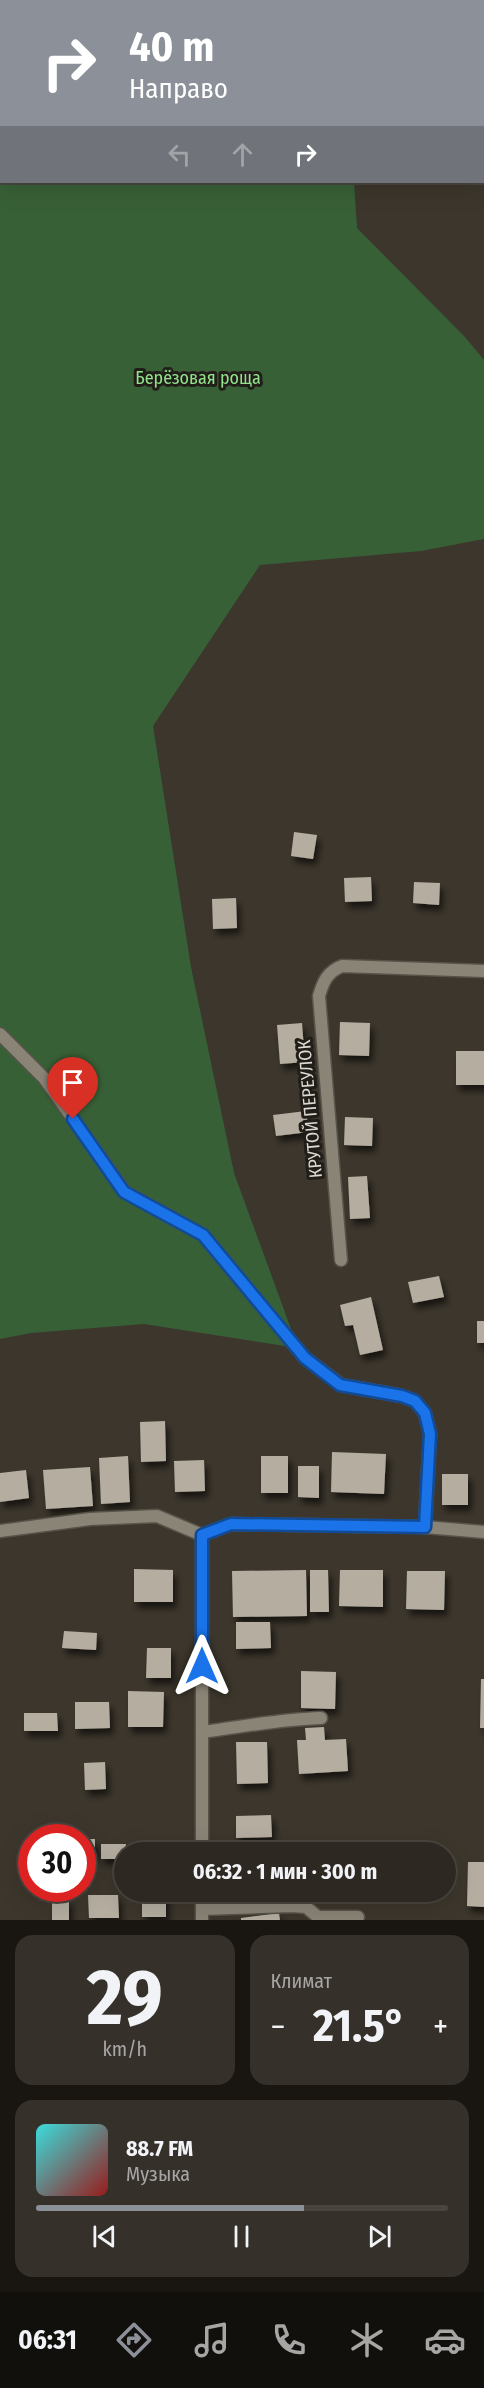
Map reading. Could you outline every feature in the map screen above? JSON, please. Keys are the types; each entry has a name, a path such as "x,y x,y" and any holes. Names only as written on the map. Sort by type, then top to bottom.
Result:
{"street":[{"name":"КРУТОЙ ПЕРЕУЛОК","path":"341,1260 319,996 322,983 332,970 342,966 484,971"},
{"path":"0,1034 44,1078 124,1192 203,1235 305,1358 340,1385 402,1396 415,1401 425,1413 430,1434 425,1527"},
{"path":"0,1532 90,1519 157,1516 202,1535 231,1524 425,1527 484,1532"},
{"path":"202,1535 202,1842"},
{"path":"202,1732 295,1719 321,1718"},
{"path":"202,1915 292,1906 306,1907 318,1917 358,1917"}],"green space":[{"name":"Берёзовая роща","path":"0,183 354,183 357,228 465,337 484,360 484,539 421,551 260,565 153,726 191,967 234,1173 298,1348 144,1324 31,1333 0,1339"}],"building":[{"path":"294,832 317,835 313,859 291,856"},
{"path":"371,877 372,901 345,902 344,878"},
{"path":"414,882 440,883 439,905 413,903"},
{"path":"236,898 237,928 213,929 212,899"},
{"path":"340,1022 370,1023 369,1056 339,1055"},
{"path":"302,1023 305,1062 280,1064 277,1025"},
{"path":"456,1051 484,1051 484,1085 456,1085"},
{"path":"306,1111 309,1132 276,1136 273,1115"},
{"path":"345,1117 373,1118 372,1146 344,1145"},
{"path":"367,1176 370,1218 350,1219 348,1177"},
{"path":"439,1276 444,1297 413,1303 408,1282"},
{"path":"371,1297 383,1350 360,1355 353,1325 345,1326 340,1305"},
{"path":"477,1321 484,1321 484,1343 477,1343"},
{"path":"165,1421 166,1461 141,1462 140,1422"},
{"path":"332,1452 386,1454 384,1494 331,1492"},
{"path":"128,1456 130,1502 101,1504 99,1458"},
{"path":"261,1456 288,1456 288,1493 261,1493"},
{"path":"204,1460 205,1491 175,1492 174,1461"},
{"path":"298,1466 319,1466 319,1498 298,1497"},
{"path":"90,1467 93,1506 46,1509 43,1470"},
{"path":"26,1470 29,1498 0,1502 0,1473"},
{"path":"442,1474 468,1474 468,1505 442,1505"},
{"path":"134,1569 173,1570 173,1602 134,1602"},
{"path":"306,1570 307,1616 233,1617 232,1571"},
{"path":"310,1570 328,1570 329,1612 310,1612"},
{"path":"340,1570 383,1570 383,1607 339,1606"},
{"path":"407,1571 445,1571 444,1610 406,1609"},
{"path":"236,1622 270,1622 271,1648 236,1649"},
{"path":"64,1631 97,1633 96,1650 62,1648"},
{"path":"147,1648 171,1648 171,1678 146,1678"},
{"path":"301,1671 336,1672 335,1709 301,1708"},
{"path":"481,1679 484,1679 484,1728 480,1728"},
{"path":"128,1691 164,1692 163,1727 128,1727"},
{"path":"75,1702 109,1702 110,1728 75,1729"},
{"path":"24,1713 57,1713 58,1731 24,1731"},
{"path":"324,1727 325,1740 346,1739 348,1771 299,1774 297,1740 306,1740 305,1728"},
{"path":"236,1742 267,1742 268,1783 237,1784"},
{"path":"105,1762 106,1789 85,1790 84,1763"},
{"path":"271,1815 272,1837 236,1838 236,1816"},
{"path":"101,1844 114,1844 114,1859 101,1859"},
{"path":"468,1862 484,1862 484,1907 467,1906"},
{"path":"96,1895 114,1895 114,1902 118,1902 119,1918 89,1918 88,1902 96,1902"},
{"path":"52,1902 69,1902 69,1920 52,1920"},
{"path":"142,1902 166,1902 166,1917 142,1917"},
{"path":"279,1913 280,1920 241,1920 241,1918"}],"route":[{"path":"73,1119 124,1192 203,1235 305,1358 340,1385 402,1396 415,1401 425,1413 430,1434 425,1527 231,1524 202,1535 202,1666"}]}
